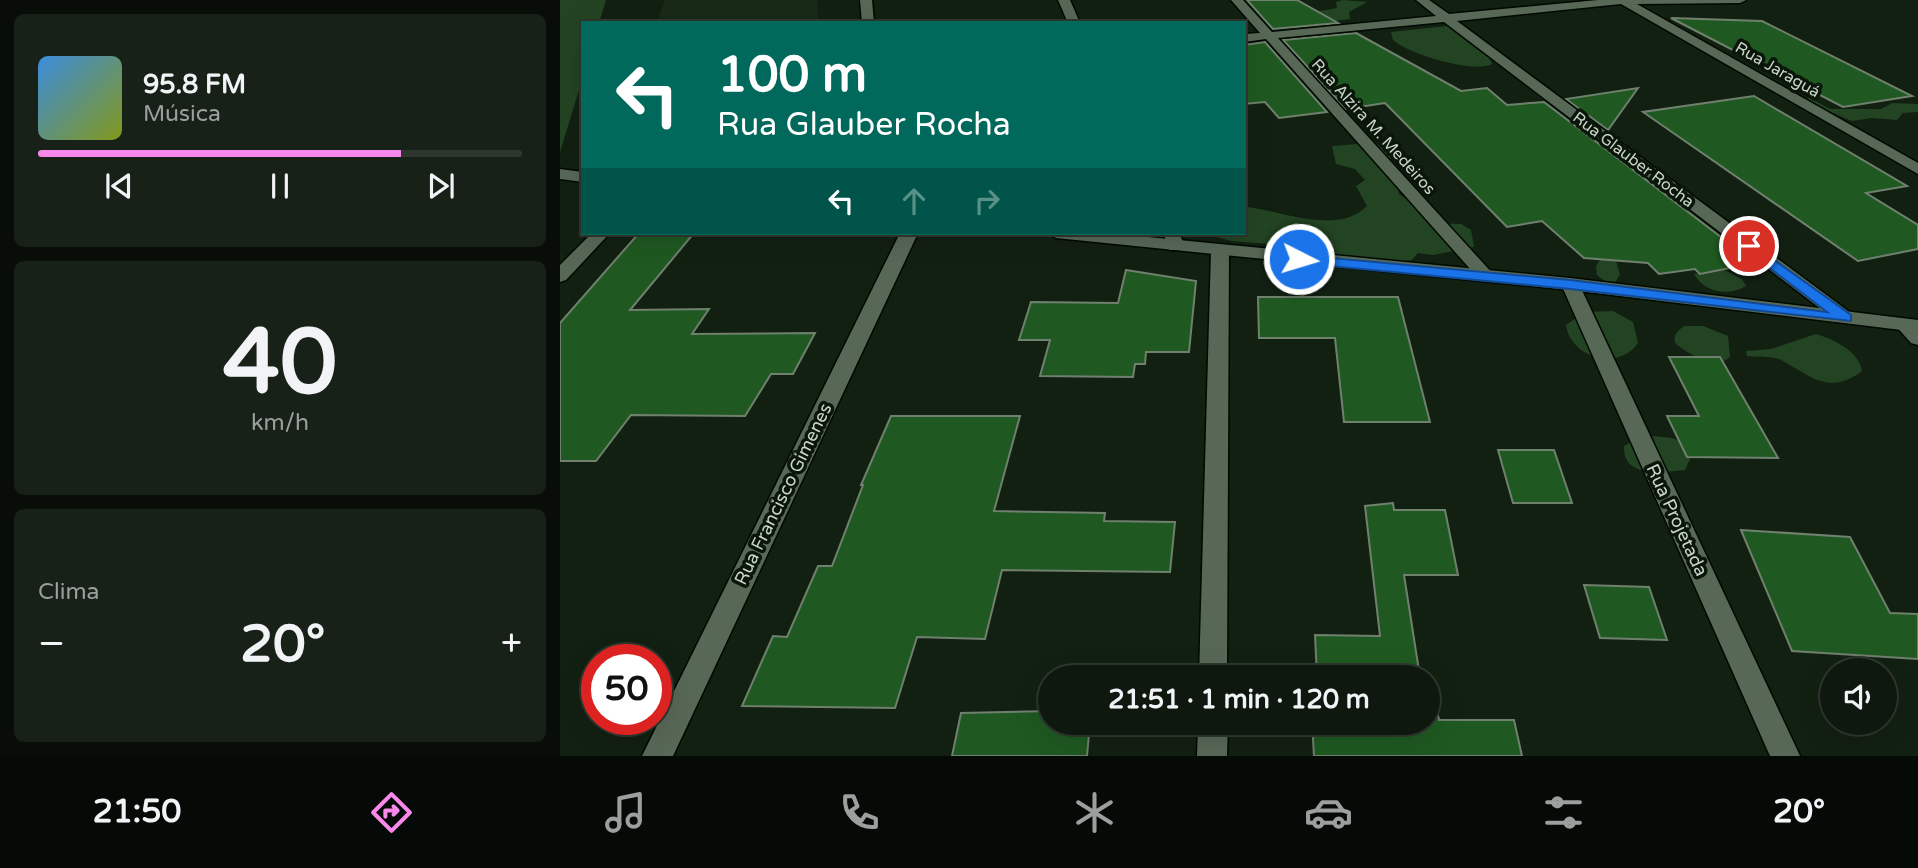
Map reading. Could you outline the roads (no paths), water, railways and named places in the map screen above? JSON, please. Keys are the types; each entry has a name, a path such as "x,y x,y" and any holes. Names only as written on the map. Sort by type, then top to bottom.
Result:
{"street":[{"path":"866,0 868,21"},
{"path":"1064,0 1073,21"},
{"name":"Rua Alzira M. Medeiros","path":"1237,0 1485,275"},
{"name":"Rua Glauber Rocha","path":"1422,0 1845,318"},
{"path":"1246,38 1621,0 1740,0"},
{"name":"Rua Jaraguá","path":"1621,0 1918,169"},
{"path":"560,174 581,177"},
{"path":"560,276 599,235"},
{"name":"Rua Francisco Gimenes","path":"657,756 908,235"},
{"path":"1095,235 1173,239 1220,251 1570,284 1845,318 1914,330"},
{"path":"1213,665 1220,251"},
{"name":"Rua Projetada","path":"1570,284 1785,756"},
{"path":"1212,756 1213,735"}]}
